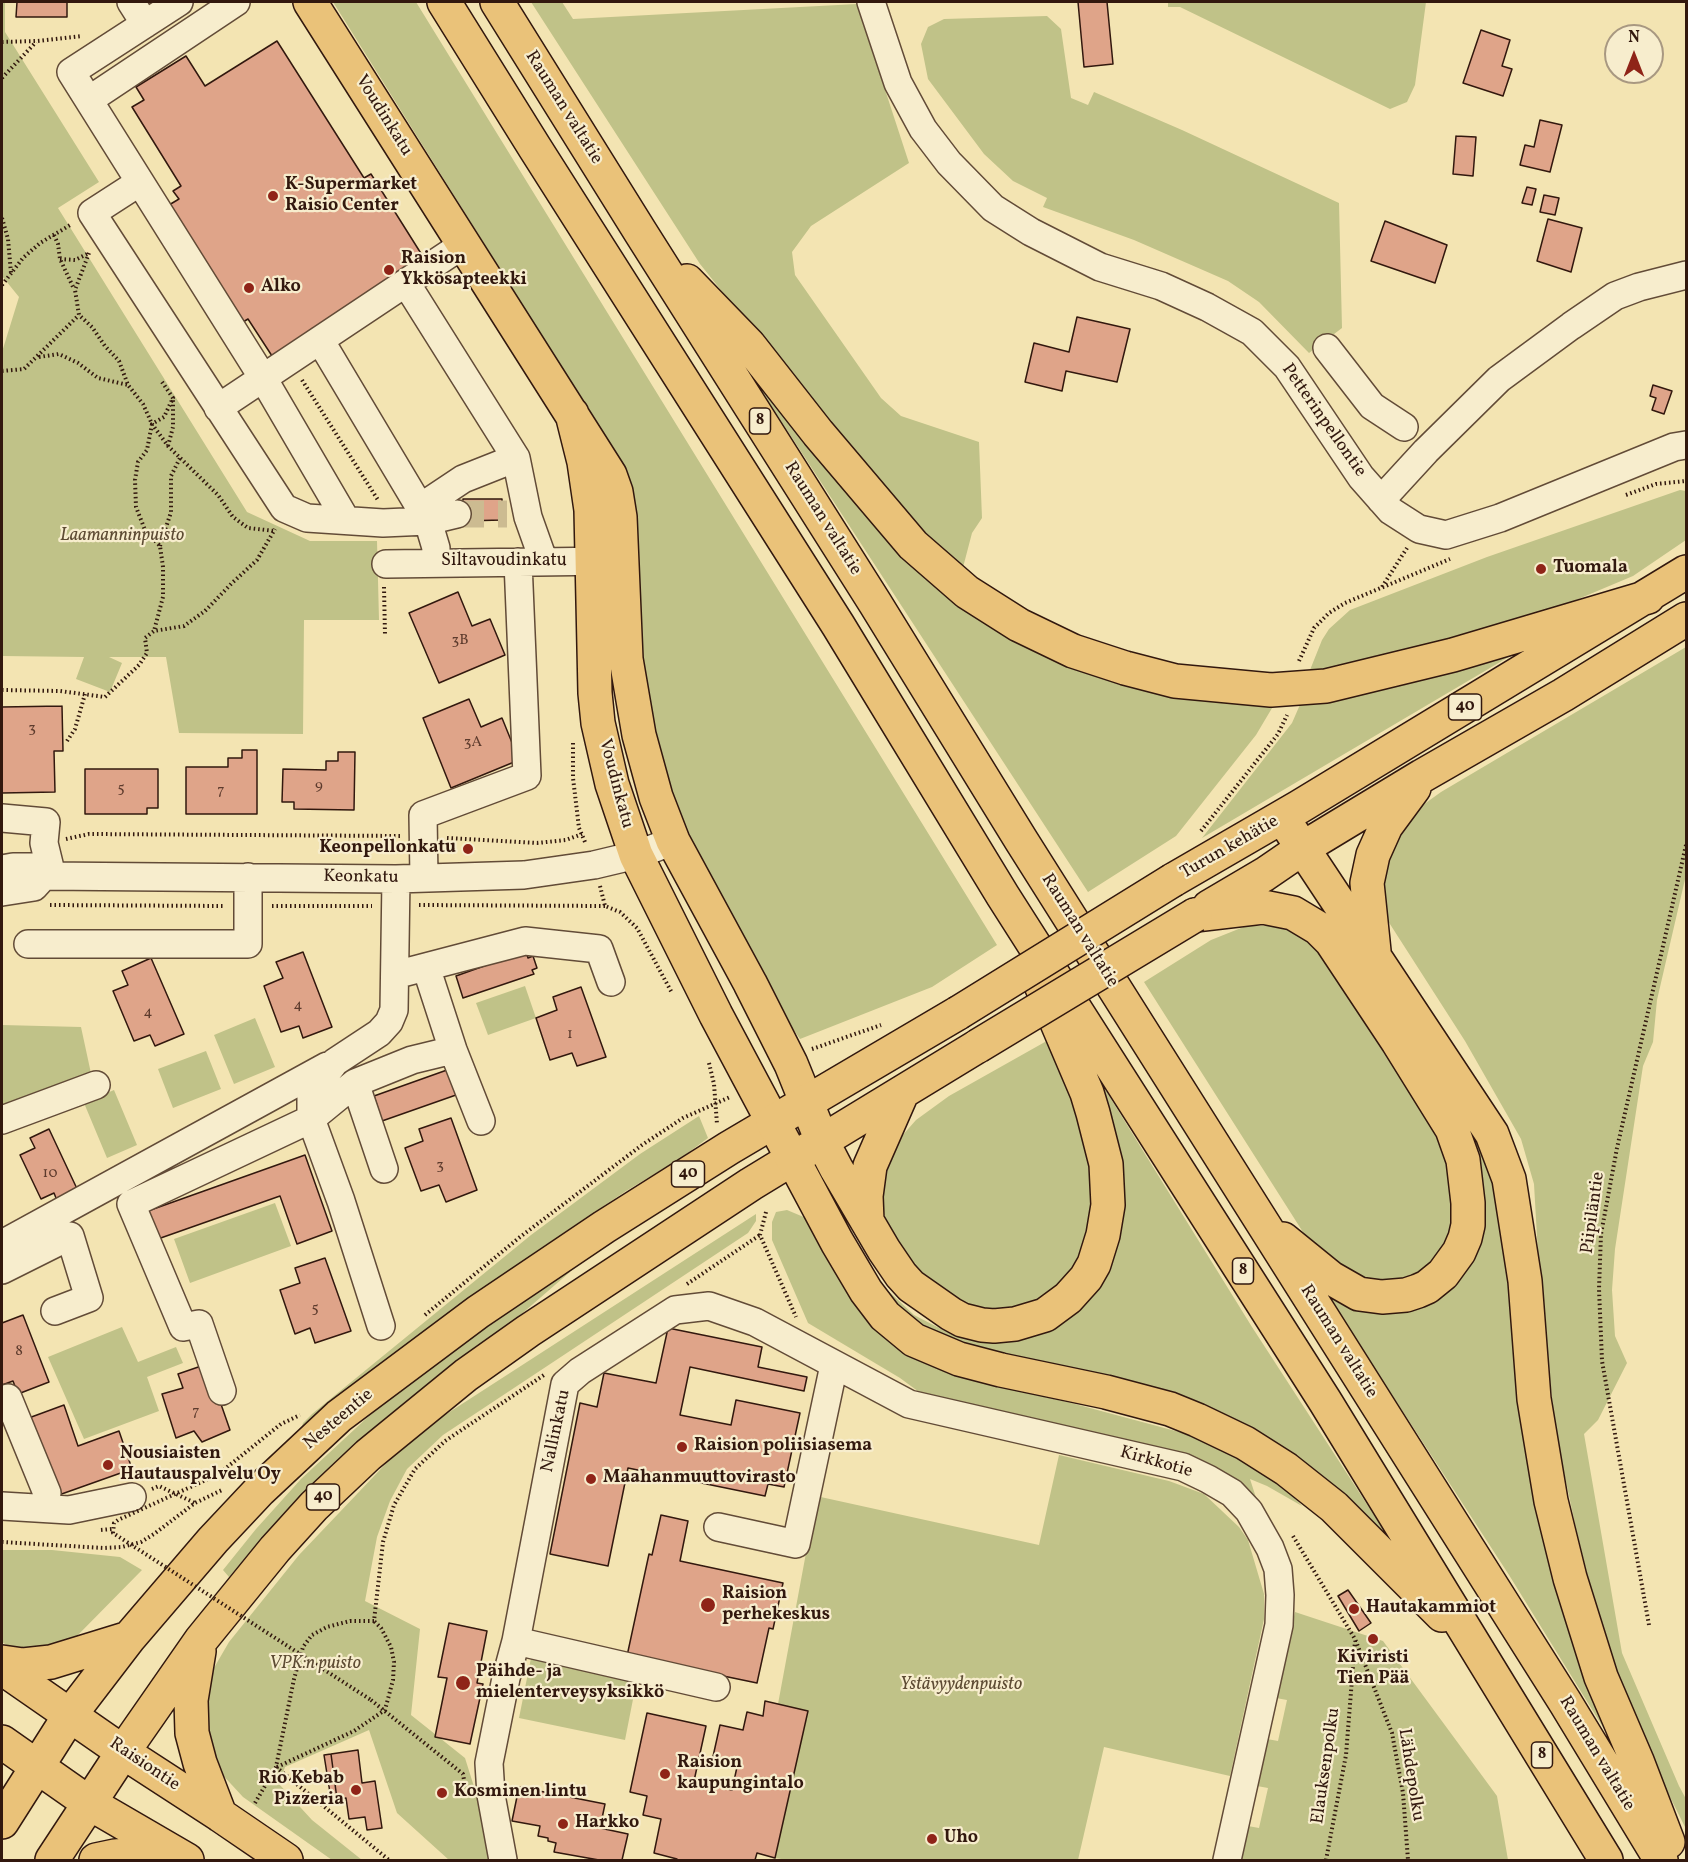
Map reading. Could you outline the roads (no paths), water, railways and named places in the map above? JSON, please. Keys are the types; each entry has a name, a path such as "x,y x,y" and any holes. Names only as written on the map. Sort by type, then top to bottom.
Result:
{"main road":[{"name":"Voudinkatu","path":"310,2 572,414 584,462 591,510 623,611 632,701 651,779 673,841 791,1064 822,1141 867,1221 901,1275 911,1286 962,1320 994,1326 1015,1324 1045,1315 1068,1298 1086,1278 1094,1264 1103,1235 1108,1205 1103,1148 1087,1093 1003,896"},
{"name":"8","path":"444,2 837,625 1003,896 1319,1391 1606,1860"},
{"name":"Rauman valtatie","path":"497,2 875,603 1021,840 1565,1702 1661,1860"},
{"path":"641,233 749,345 818,433 913,545 967,592 1019,625 1073,651 1175,681 1271,690 1326,686 1453,655 1647,597"},
{"name":"Voudinkatu","path":"608,561 594,664 598,723 612,784 636,855 716,1015 792,1159 866,1291 885,1316 914,1340 959,1359 1170,1409 1245,1443 1286,1469 1334,1508 1478,1650"},
{"name":"Turun kehätie","path":"773,1122 1686,572"},
{"name":"Turun kehätie","path":"792,1159 1265,874 1303,848 1422,776 1563,695 1686,619"},
{"path":"1374,956 1367,883 1373,855 1386,826 1422,776"},
{"path":"1282,817 1488,1124 1509,1179 1525,1281 1534,1399 1551,1501 1567,1567 1601,1677 1637,1761 1675,1860"},
{"path":"1195,915 1263,907 1293,913 1318,928 1331,941 1398,1042 1452,1129 1463,1160 1468,1189 1468,1225 1459,1252 1436,1281 1406,1295 1382,1298 1347,1289 1263,1222"},
{"path":"867,1221 866,1196 870,1166 902,1093"},
{"name":"Nesteentie","path":"2,1822 70,1714 129,1638 213,1540 260,1490 339,1416 478,1312 604,1227 773,1122"},
{"name":"40","path":"52,1860 201,1640 275,1549 314,1506 376,1448 466,1375 528,1331 792,1159"},
{"path":"2,1662 23,1665 51,1662 129,1638"},
{"path":"201,1640 193,1678 191,1724 200,1763 220,1815"},
{"name":"Raisiontie","path":"2,1668 123,1752 286,1860"},
{"path":"2,1742 89,1803 187,1860"},
{"path":"96,1860 140,1854 187,1860"}],"street":[{"path":"178,2 138,13 71,72 263,378 346,520"},
{"path":"89,100 236,2"},
{"name":"Petterinpellontie","path":"871,2 898,83 923,129 949,163 993,208 1031,232 1100,267 1161,286 1207,307 1252,332 1287,368 1361,477 1391,511 1419,529 1446,535 1500,518 1674,447 1686,445"},
{"path":"140,182 92,213 218,408 279,520 307,518 383,523 425,514 457,514"},
{"path":"218,408 464,244"},
{"path":"1381,500 1426,451 1499,379 1615,296 1639,287 1686,275"},
{"path":"406,283 516,458 517,515 531,562 527,776 423,815 424,878"},
{"path":"320,340 425,514 436,548 435,562"},
{"path":"1328,348 1372,406 1404,427"},
{"path":"425,514 464,479 516,458"},
{"path":"383,523 435,562"},
{"name":"Siltavoudinkatu","path":"386,564 608,561"},
{"path":"2,818 46,822 44,843 48,876"},
{"name":"Keonkatu","path":"2,892 34,887 48,876 396,879 524,875 594,865 636,855 673,841"},
{"name":"Keonkatu","path":"2,868 37,867 48,876"},
{"path":"28,944 248,944 248,877"},
{"path":"2,1244 335,1062 379,1033 389,1022 394,1010 396,879"},
{"path":"395,975 525,941 599,949 610,982"},
{"path":"426,968 453,1050 481,1120"},
{"path":"222,1391 200,1324 183,1327 131,1204 311,1119 355,1083 412,1060 453,1050"},
{"path":"335,1062 311,1092 311,1119 341,1201 381,1326"},
{"path":"355,1083 384,1168"},
{"path":"2,1120 96,1085"},
{"path":"2,1270 70,1236 89,1298 55,1311"},
{"name":"Nallinkatu","path":"503,1860 491,1795 489,1762 516,1641 565,1384 580,1371 675,1310 709,1306 756,1322 909,1404"},
{"path":"718,1527 796,1544 834,1365"},
{"path":"2,1401 8,1398 47,1493"},
{"name":"Kirkkotie","path":"909,1404 1183,1467 1232,1493 1249,1511 1270,1548 1278,1569 1279,1625 1227,1860"},
{"path":"2,1506 69,1510 132,1497"},
{"path":"516,1641 716,1687"}],"tunnel":[{"path":"457,514 507,514"}],"place":[{"name":"K-Supermarket Raisio Center","path":"273,196"},
{"name":"Raision Ykkösapteekki","path":"389,270"},
{"name":"Alko","path":"249,288"},
{"name":"Tuomala","path":"1541,569"},
{"name":"Keonpellonkatu","path":"468,849"},
{"name":"Raision poliisiasema","path":"682,1447"},
{"name":"Nousiaisten Hautauspalvelu Oy","path":"108,1465"},
{"name":"Maahanmuuttovirasto","path":"591,1479"},
{"name":"Raision perhekeskus","path":"708,1605"},
{"name":"Hautakammiot","path":"1354,1609"},
{"name":"Kiviristi Tien Pää","path":"1373,1639"},
{"name":"Päihde- ja mielenterveysyksikkö","path":"463,1683"},
{"name":"Raision kaupungintalo","path":"665,1774"},
{"name":"Rio Kebab Pizzeria","path":"356,1790"},
{"name":"Kosminen lintu","path":"442,1793"},
{"name":"Harkko","path":"563,1824"},
{"name":"Uho","path":"932,1839"}],"park label":[{"name":"Laamanninpuisto","path":"122,537"},
{"name":"VPK:n puisto","path":"315,1665"},
{"name":"Ystävyydenpuisto","path":"961,1686"}]}
